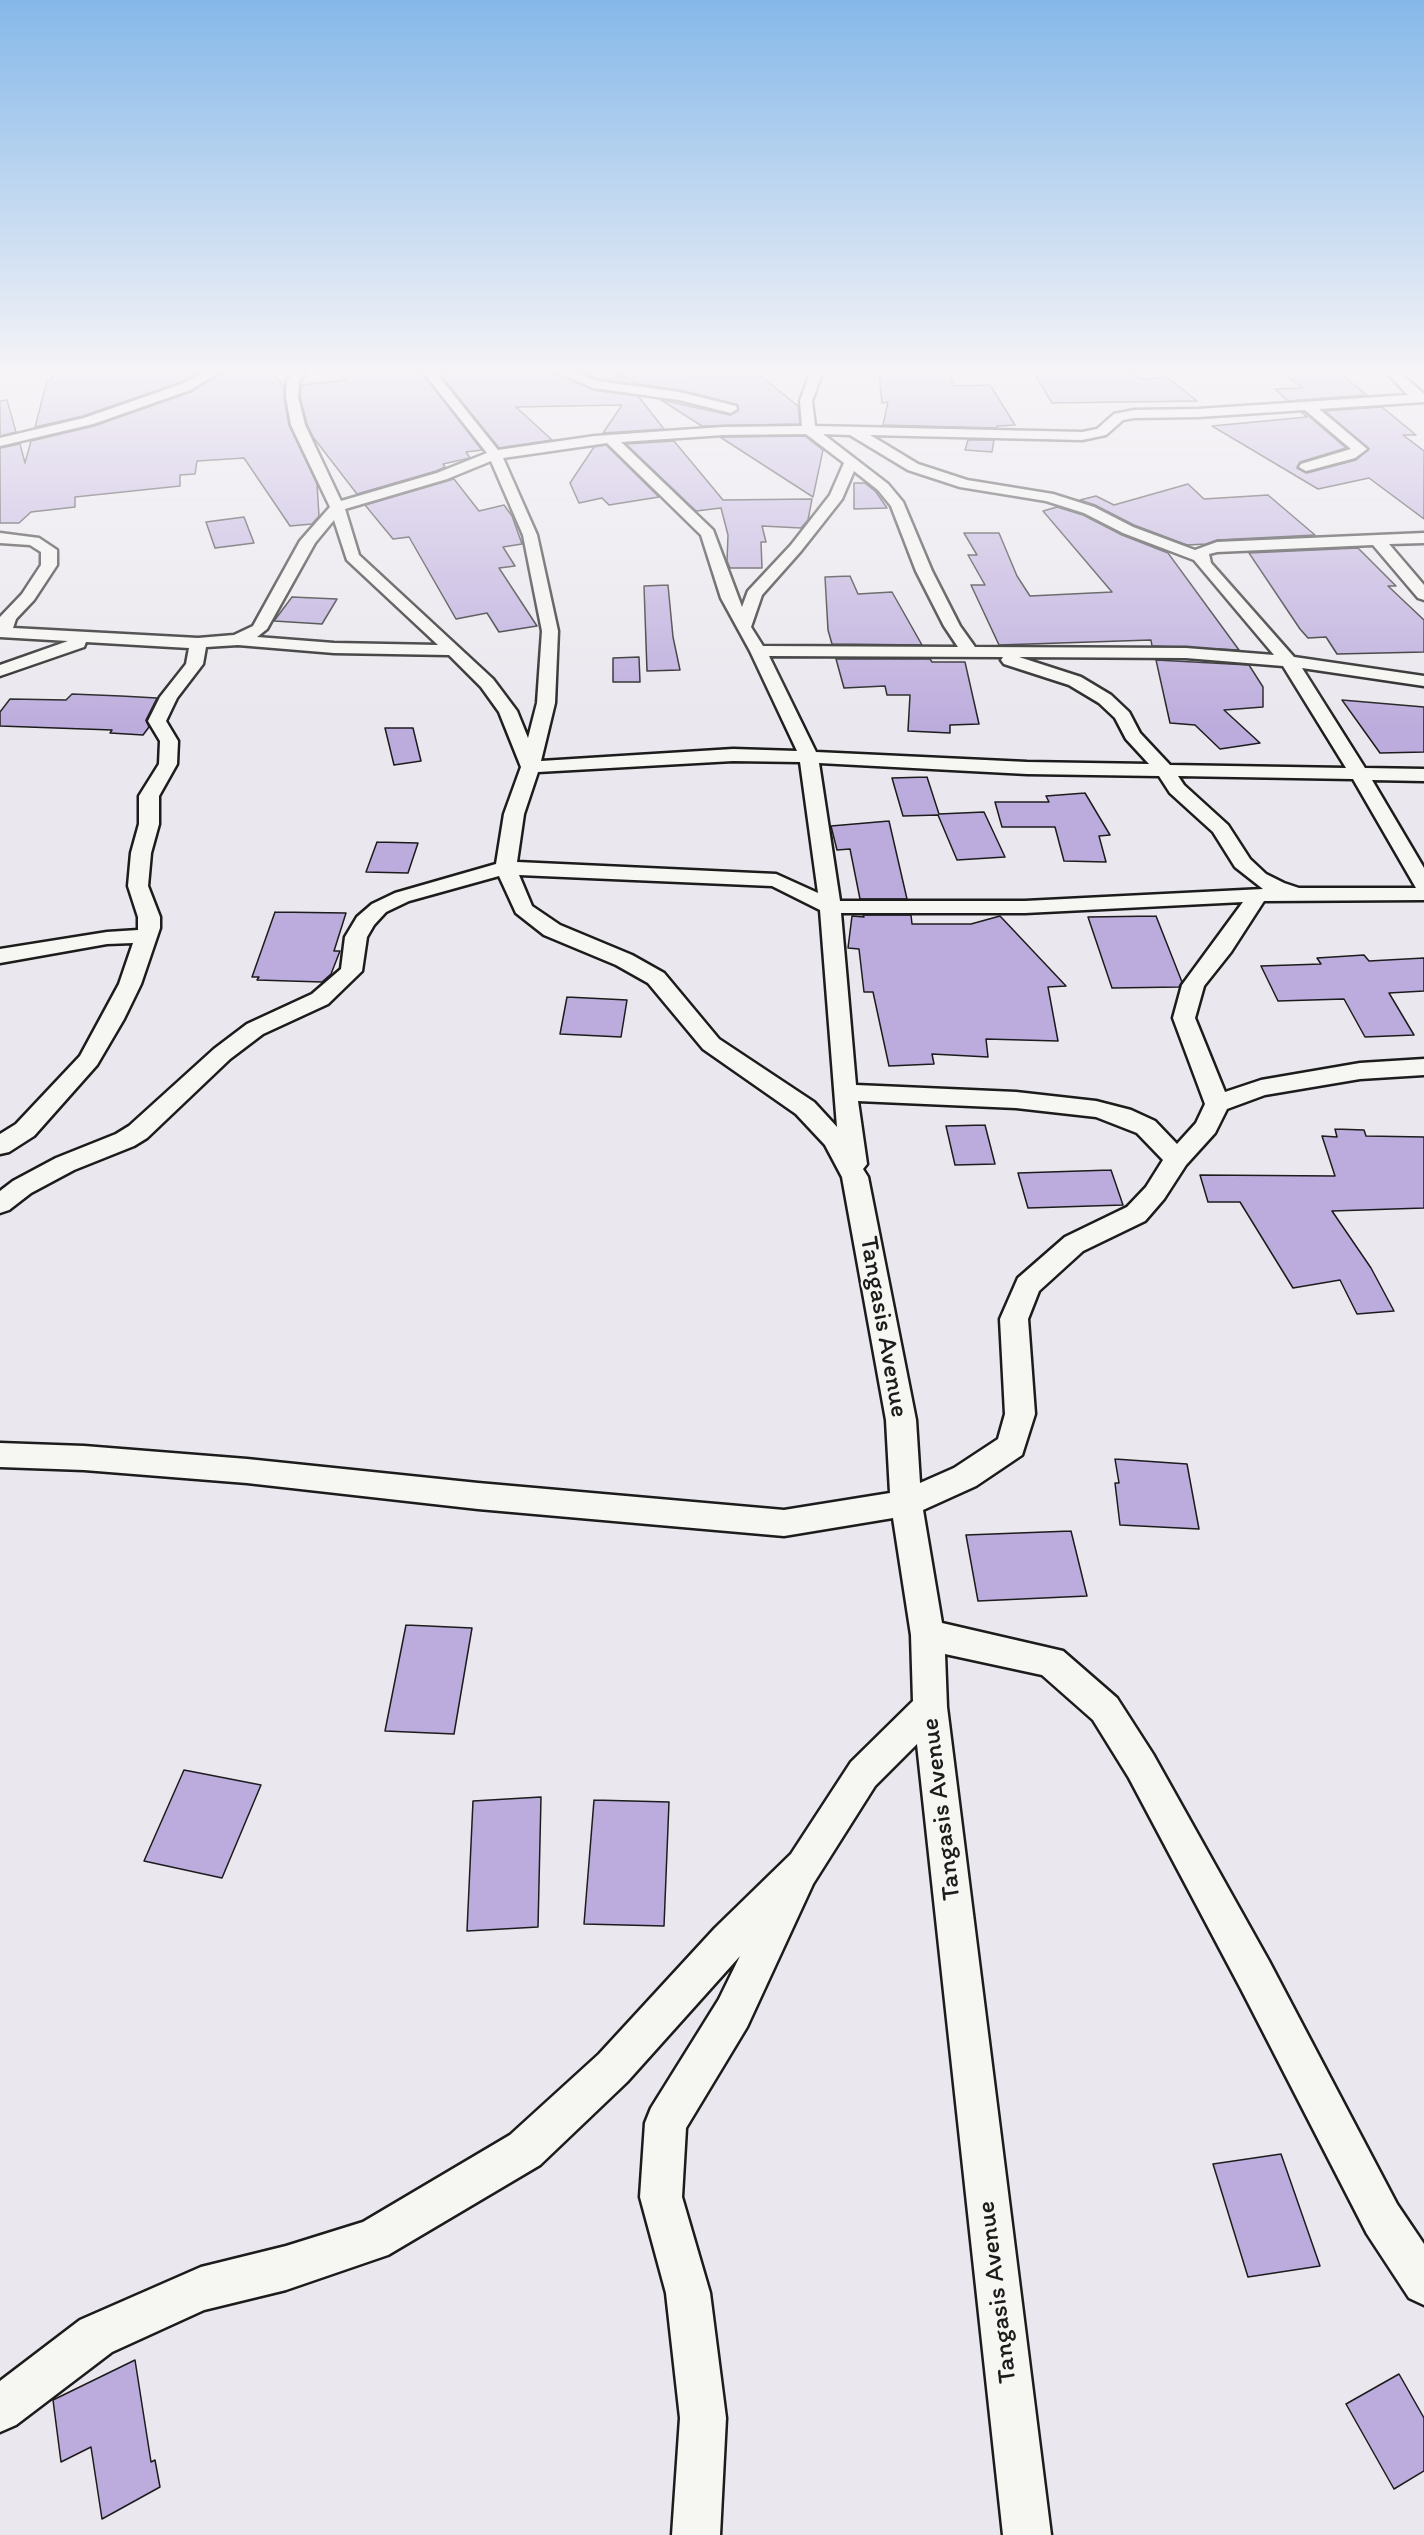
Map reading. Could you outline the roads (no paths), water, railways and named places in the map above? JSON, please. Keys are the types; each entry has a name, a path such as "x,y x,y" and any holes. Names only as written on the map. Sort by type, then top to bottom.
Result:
{"street":[{"path":"330,491 337,507 352,557 487,682 508,711 530,767"},
{"path":"238,640 259,629 308,541 337,507 390,491"},
{"path":"506,868 514,814 530,767 546,703 550,631 530,535 511,491"},
{"path":"665,491 708,533 729,598 758,651 809,757 830,907 845,1092 855,1177"},
{"path":"743,627 754,594 796,548 839,491"},
{"path":"886,491 898,506 924,571 952,626 976,651 1075,681 1105,699 1123,716 1132,735 1164,770 1177,789 1221,829 1242,863 1277,888 1300,894"},
{"path":"1014,491 1048,497 1089,510 1128,530 1200,557 1204,565 1289,662 1360,774 1424,885"},
{"path":"0,538 34,541 49,550 49,565 28,597 8,617 1,632 198,643 238,640 334,648 454,650"},
{"path":"1200,557 1202,551 1217,548 1424,538"},
{"path":"1377,540 1424,595"},
{"path":"0,671 31,658 98,638"},
{"path":"0,1146 25,1130 89,1060 130,984 146,936 149,917 138,886 141,853 149,824 149,796 168,764 169,741 157,721 169,697 194,664 198,643"},
{"path":"758,651 1186,653 1289,662 1424,681"},
{"path":"530,767 734,755 1027,768 1424,775"},
{"path":"776,880 823,861"},
{"path":"0,1204 22,1187 65,1164 125,1140 138,1132 222,1054 255,1029 320,999 351,971 356,937 365,922 380,908 402,897 506,868 776,880 830,907 1025,907 1258,895 1424,894"},
{"name":"Tangasis Avenue","path":"506,868 523,909 552,930 624,960 656,978 711,1044 805,1108 835,1140 855,1177 901,1420 906,1503 928,1635 930,1707 1027,2535"},
{"path":"0,1455 84,1458 224,1469 478,1496 784,1523 906,1503 964,1477 1011,1446 1020,1414 1014,1319 1028,1285 1074,1244 1136,1214 1155,1193 1177,1158 1206,1127 1217,1104 1184,1018 1193,985 1223,948 1258,895"},
{"path":"0,956 107,938 146,936"},
{"path":"1217,1104 1261,1088 1283,1084 1360,1071 1424,1067"},
{"path":"845,1092 1016,1100 1096,1109 1122,1116 1146,1127 1177,1158"},
{"path":"928,1635 1051,1662 1105,1709 1153,1786 1382,2219 1424,2283"},
{"path":"696,2535 703,2418 688,2292 662,2197 666,2123 734,2013 804,1867 863,1774 930,1707"},
{"path":"0,2409 96,2336 201,2289 286,2268 373,2241 525,2150 614,2068 728,1941 804,1867"}]}
